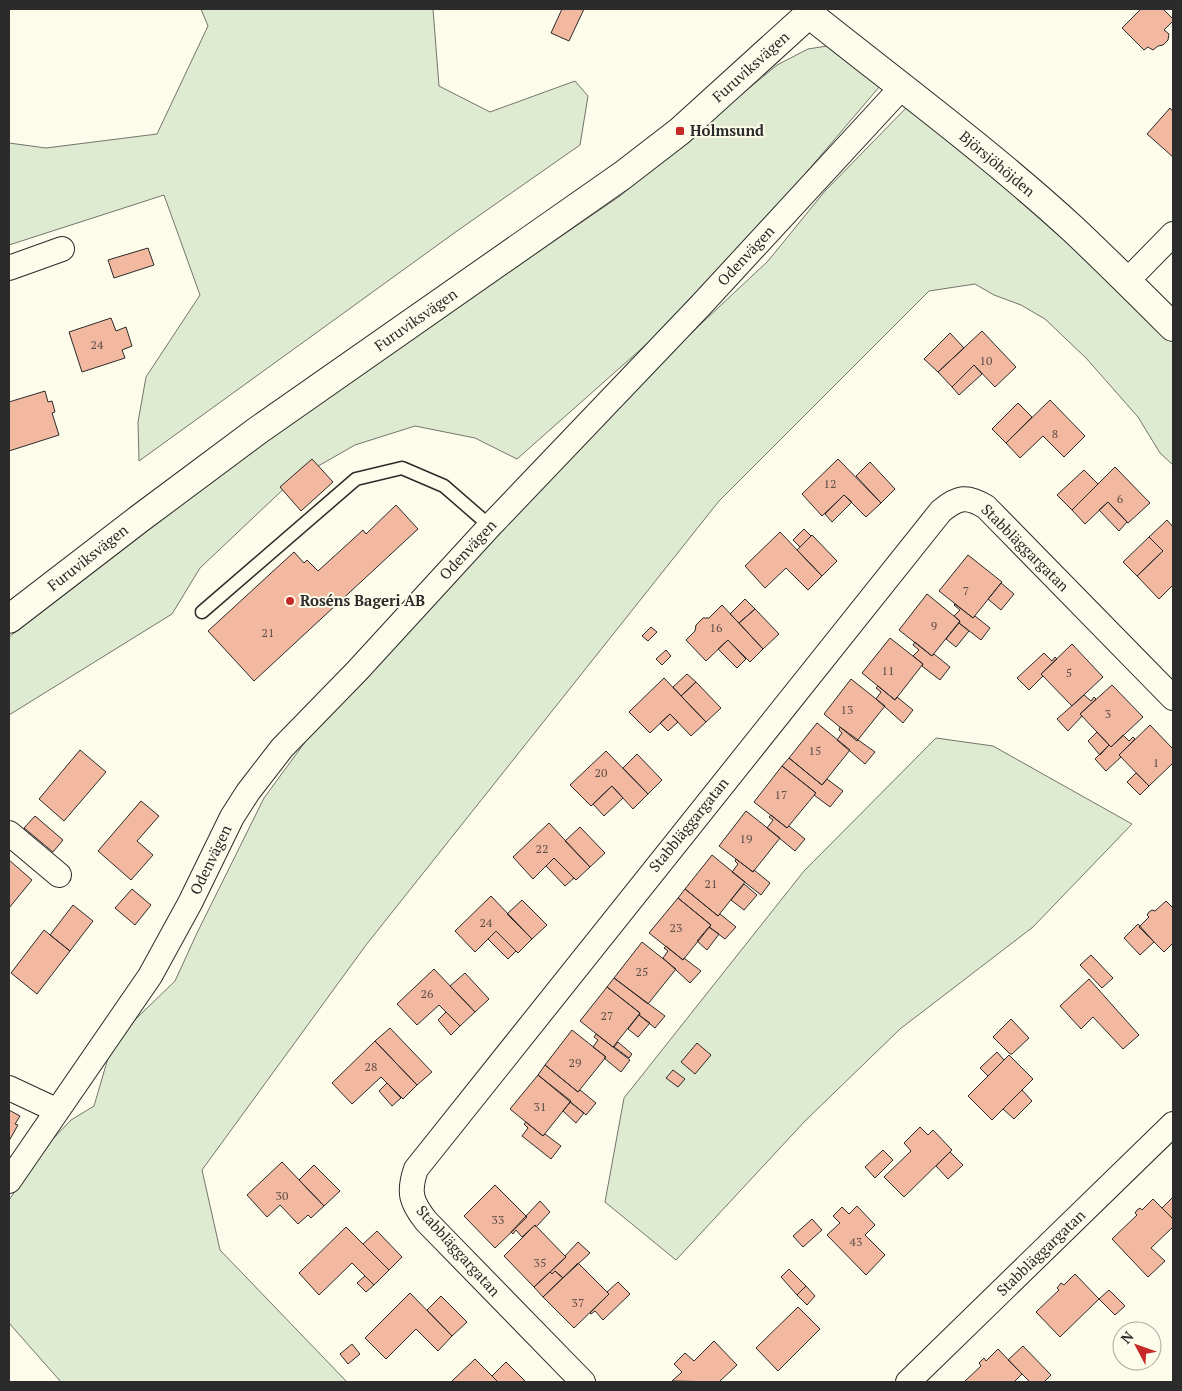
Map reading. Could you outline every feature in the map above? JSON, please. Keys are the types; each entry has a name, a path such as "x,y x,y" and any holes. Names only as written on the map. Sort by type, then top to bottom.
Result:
{"main road":[{"name":"Björsjöhöjden","path":"811,11 1066,223 1173,326"},
{"name":"Furuviksvägen","path":"9,619 256,431 623,175 680,131 811,11"}],"street":[{"name":"Odenvägen","path":"9,1181 56,1110 150,976 190,903 232,817 248,792 282,748 357,671 490,526 701,305 902,87"},
{"path":"1126,280 1173,234"},
{"path":"9,268 62,249"},
{"name":"Stabbläggargatan","path":"583,1382 426,1221 412,1199 411,1189 416,1169 941,511 951,503 961,499 977,501 986,507 1173,698"},
{"path":"9,833 59,875"},
{"path":"9,1088 56,1110"},
{"name":"Stabbläggargatan","path":"908,1382 1173,1124"}],"lane":[{"path":"202,612 356,479 402,468 444,486 490,526"}],"green space":[{"path":"201,9 433,9 439,86 490,112 575,81 588,96 580,145 457,231 139,461 138,422 146,377 200,295 164,195 9,245 9,143 46,148 157,134 208,26"},
{"path":"827,46 880,86 782,201 649,342 517,459 475,438 415,426 355,445 292,481 200,568 172,614 9,715 9,637 261,441 620,196 777,65 808,49"},
{"path":"911,103 1113,276 1173,337 1173,465 1160,453 1138,417 1086,358 1045,319 1021,305 994,295 975,284 929,291 719,501 366,945 202,1170 220,1250 347,1382 61,1382 9,1323 9,1200 48,1144 71,1120 94,1106 113,1041 175,981 264,798 308,738 654,368 768,261 825,191"},
{"path":"936,738 993,746 1132,824 1033,927 900,1029 805,1121 676,1260 605,1202 624,1098 804,871"}],"building":[{"path":"562,9 584,9 569,41 551,33"},
{"path":"1141,9 1163,9 1173,19 1164,30 1169,34 1168,40 1153,50 1148,47 1144,50 1122,28"},
{"path":"1170,108 1173,112 1173,157 1147,134"},
{"path":"148,248 154,265 114,278 108,260"},
{"path":"111,318 116,331 126,327 132,346 122,350 125,358 82,372 69,332"},
{"path":"982,331 1016,367 995,387 974,365 952,387 938,372"},
{"path":"950,333 964,348 938,372 924,359"},
{"path":"974,365 982,374 959,395 952,387"},
{"path":"45,391 48,402 52,401 55,412 52,413 59,435 9,451 9,402"},
{"path":"1050,400 1085,436 1064,457 1043,436 1020,458 1006,443"},
{"path":"1018,403 1032,417 1006,443 992,429"},
{"path":"312,459 333,482 301,511 280,487"},
{"path":"838,459 881,503 866,517 844,495 822,516 802,494"},
{"path":"870,462 895,489 881,503 856,476"},
{"path":"1115,467 1150,503 1128,523 1108,502 1085,524 1072,510"},
{"path":"1084,470 1098,484 1072,510 1057,495"},
{"path":"844,495 852,502 832,522 825,514"},
{"path":"1108,502 1127,522 1119,531 1099,510"},
{"name":"Roséns Bageri AB","path":"396,505 418,529 254,681 208,631 294,552 304,563 307,560 318,571 363,530 366,534"},
{"path":"1167,520 1173,527 1173,585 1159,599 1137,576 1163,551 1149,537"},
{"path":"804,529 811,536 800,547 793,540"},
{"path":"780,532 822,576 808,590 786,568 765,588 745,566"},
{"path":"812,535 837,561 822,576 797,550"},
{"path":"1149,537 1163,551 1137,576 1123,562"},
{"path":"968,555 1002,582 973,618 939,591"},
{"path":"1001,583 1014,594 1001,610 988,599"},
{"path":"927,594 960,621 932,656 899,630"},
{"path":"745,599 755,609 739,623 730,614"},
{"path":"955,604 990,628 981,640 959,623 960,621 954,616 960,610"},
{"path":"722,605 763,649 750,662 728,640 706,661 686,640 695,631 696,625 703,618 709,618"},
{"path":"755,609 779,634 763,649 739,623"},
{"path":"959,623 969,631 956,647 946,639"},
{"path":"651,627 657,632 648,641 642,636"},
{"path":"890,638 923,664 895,700 862,673"},
{"path":"728,640 746,659 737,668 718,649"},
{"path":"915,642 932,656 934,654 950,667 940,680 913,656 919,650 913,645"},
{"path":"1072,644 1103,677 1072,706 1041,674"},
{"path":"666,650 671,656 662,665 656,659"},
{"path":"1044,653 1052,661 1055,657 1057,659 1041,674 1043,676 1029,690 1017,678"},
{"path":"687,674 696,682 681,696 673,687"},
{"path":"664,678 706,722 691,736 670,714 650,733 629,712"},
{"path":"851,679 885,706 857,741 824,714"},
{"path":"696,682 721,708 706,722 681,696"},
{"path":"1112,685 1143,717 1111,747 1080,714"},
{"path":"878,686 895,700 897,697 913,710 903,723 876,699 881,692 876,688"},
{"path":"1084,695 1091,701 1094,697 1096,699 1080,714 1082,716 1068,731 1057,719"},
{"path":"670,714 678,722 668,731 660,723"},
{"path":"817,723 850,750 822,785 789,758"},
{"path":"1150,725 1173,749 1173,763 1149,786 1119,755"},
{"path":"840,727 875,752 865,764 837,740 842,733 839,730"},
{"path":"1097,732 1109,745 1100,755 1088,741"},
{"path":"1123,735 1129,741 1133,737 1135,739 1119,755 1121,757 1106,771 1095,759 1109,745 1111,747"},
{"path":"80,750 106,772 64,821 39,799"},
{"path":"606,751 648,794 633,809 612,786 591,806 570,785"},
{"path":"637,754 662,780 648,794 623,768"},
{"path":"789,758 822,785 827,779 843,791 830,807 814,795 816,793 782,766"},
{"path":"782,766 816,793 787,828 754,802"},
{"path":"1136,773 1149,786 1140,795 1127,782"},
{"path":"612,786 623,798 604,816 593,804"},
{"path":"141,801 159,816 137,841 153,855 131,880 98,851"},
{"path":"746,811 780,838 753,872 719,846"},
{"path":"771,815 805,839 795,851 767,828 773,820 769,817"},
{"path":"35,816 63,840 53,852 24,828"},
{"path":"549,823 590,867 576,880 554,858 533,879 513,857"},
{"path":"580,827 605,853 590,867 565,841"},
{"path":"712,855 745,882 718,916 685,889"},
{"path":"554,858 574,878 565,886 546,866"},
{"path":"736,859 770,883 761,895 732,872 738,864 735,861"},
{"path":"9,860 32,880 9,908"},
{"path":"744,884 757,895 744,910 731,900"},
{"path":"132,889 151,905 135,925 115,908"},
{"path":"685,889 718,916 720,914 736,927 725,939 678,898"},
{"path":"491,896 532,939 518,953 496,931 475,952 455,931"},
{"path":"678,898 711,925 683,960 649,933"},
{"path":"522,900 547,925 532,939 507,914"},
{"path":"1166,901 1173,908 1173,943 1164,952 1139,927 1149,917 1147,915 1149,912 1155,911"},
{"path":"73,905 93,921 70,951 50,935"},
{"path":"1138,924 1154,942 1140,955 1124,938"},
{"path":"709,927 719,934 707,950 697,941"},
{"path":"44,930 70,951 37,994 11,973"},
{"path":"496,931 516,951 508,959 488,939"},
{"path":"642,942 676,969 648,1004 614,978"},
{"path":"666,946 683,960 684,958 701,971 690,983 663,958 668,951 664,948"},
{"path":"1091,955 1113,978 1102,988 1080,965"},
{"path":"434,969 475,1012 460,1026 439,1005 417,1025 397,1004"},
{"path":"465,973 489,999 475,1012 450,986"},
{"path":"614,978 665,1016 655,1028 639,1015 640,1013 607,987"},
{"path":"1089,979 1139,1035 1123,1049 1093,1017 1081,1029 1060,1006"},
{"path":"607,987 640,1013 613,1047 580,1021"},
{"path":"446,1012 460,1026 451,1035 438,1020"},
{"path":"639,1015 650,1023 638,1037 628,1029"},
{"path":"1011,1019 1029,1038 1010,1054 993,1037"},
{"path":"390,1028 432,1072 417,1085 375,1041"},
{"path":"572,1030 606,1057 578,1092 545,1065"},
{"path":"596,1034 630,1060 621,1072 593,1047 598,1040 594,1037"},
{"path":"375,1041 417,1085 403,1099 381,1077 352,1104 332,1083"},
{"path":"618,1042 632,1054 629,1058 614,1047"},
{"path":"697,1043 711,1055 695,1074 681,1062"},
{"path":"997,1052 1004,1060 988,1076 980,1068"},
{"path":"1009,1055 1033,1079 992,1120 968,1096"},
{"path":"545,1065 578,1092 580,1090 596,1103 586,1115 538,1075"},
{"path":"673,1070 685,1079 678,1087 666,1078"},
{"path":"538,1075 571,1101 543,1136 510,1109"},
{"path":"387,1083 401,1098 392,1106 379,1091"},
{"path":"1022,1090 1032,1101 1014,1119 1003,1109"},
{"path":"570,1102 584,1113 576,1123 563,1111"},
{"path":"9,1110 20,1116 15,1124 18,1125 9,1141"},
{"path":"526,1122 543,1136 545,1134 561,1146 551,1159 522,1136 528,1128 524,1124"},
{"path":"920,1127 928,1135 933,1130 952,1150 904,1197 884,1177 911,1151 904,1143"},
{"path":"883,1150 893,1160 875,1178 865,1167"},
{"path":"950,1152 963,1165 948,1179 936,1166"},
{"path":"282,1162 324,1206 311,1218 308,1215 298,1224 280,1205 267,1217 247,1195"},
{"path":"314,1165 340,1191 324,1206 299,1180"},
{"path":"495,1185 527,1217 495,1248 464,1216"},
{"path":"1173,1197 1173,1219 1162,1208"},
{"path":"1153,1199 1173,1219 1173,1227 1151,1248 1165,1261 1148,1277 1112,1239 1137,1215 1135,1213 1137,1210 1140,1208 1142,1210"},
{"path":"540,1201 550,1212 536,1227 535,1225 522,1237 516,1230 513,1234 511,1232"},
{"path":"857,1206 875,1225 865,1235 885,1255 866,1275 827,1235 840,1223 833,1216 842,1207 849,1214"},
{"path":"812,1219 822,1230 803,1247 793,1236"},
{"path":"535,1225 566,1257 534,1287 504,1256"},
{"path":"346,1227 389,1270 374,1285 352,1263 319,1295 299,1273"},
{"path":"377,1231 402,1257 389,1270 363,1244"},
{"path":"578,1242 590,1253 563,1278 555,1271 552,1274 550,1272"},
{"path":"578,1263 609,1294 574,1328 543,1297"},
{"path":"789,1269 806,1286 797,1295 781,1277"},
{"path":"555,1271 563,1278 543,1297 534,1287 550,1272 552,1274"},
{"path":"1075,1274 1099,1299 1060,1337 1036,1312 1059,1290 1057,1288 1061,1283 1064,1285"},
{"path":"365,1276 374,1285 366,1292 357,1283"},
{"path":"618,1282 630,1294 603,1320 595,1311 591,1314 609,1294 607,1292"},
{"path":"806,1286 815,1296 807,1305 797,1295"},
{"path":"1109,1290 1125,1306 1115,1315 1099,1299"},
{"path":"410,1293 452,1336 438,1351 416,1329 386,1359 365,1338"},
{"path":"441,1296 467,1322 452,1336 427,1310"},
{"path":"798,1307 820,1329 778,1371 756,1348"},
{"path":"714,1341 737,1365 719,1382 672,1381 682,1372 674,1364 685,1353 694,1361"},
{"path":"352,1344 360,1354 348,1364 340,1354"},
{"path":"1023,1346 1051,1375 1044,1382 1030,1382 1008,1360"},
{"path":"998,1349 1022,1374 1014,1382 964,1382 981,1366 979,1363 984,1358 986,1361"},
{"path":"475,1359 498,1382 451,1382"},
{"path":"506,1362 526,1382 498,1382 492,1376"}],"place":[{"name":"Holmsund","path":"680,131"},
{"name":"Roséns Bageri AB","path":"290,601"}]}
